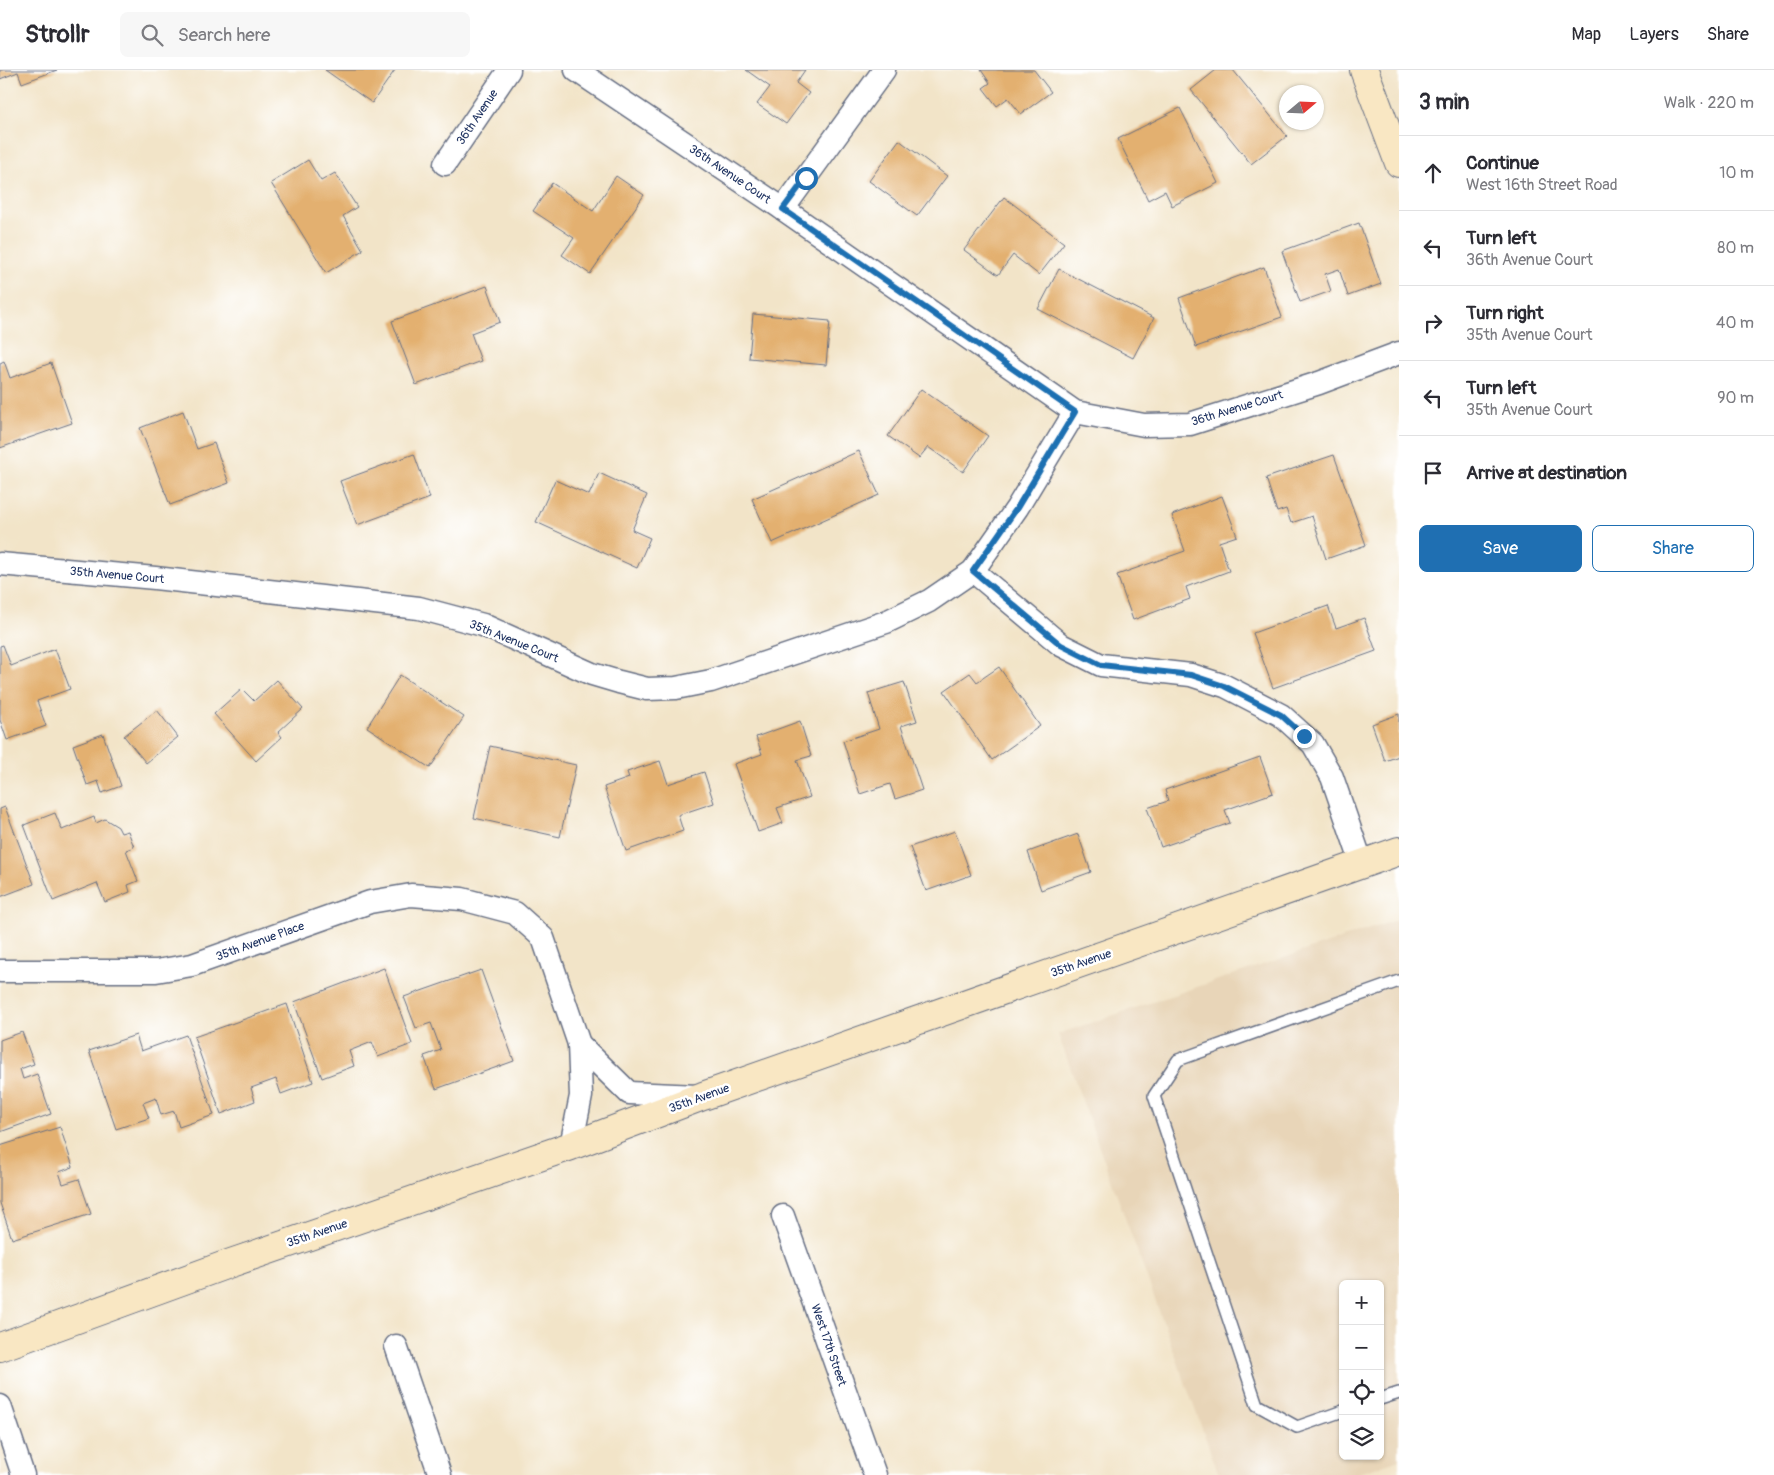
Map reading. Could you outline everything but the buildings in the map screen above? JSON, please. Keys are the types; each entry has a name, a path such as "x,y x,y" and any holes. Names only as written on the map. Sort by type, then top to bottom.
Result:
{"main road":[{"path":"1364,70 1399,163"},
{"name":"35th Avenue","path":"0,1347 228,1264 570,1146 703,1096 1399,851"}],"street":[{"name":"36th Avenue","path":"445,164 509,70"},
{"name":"36th Avenue Court","path":"576,70 783,209 1075,412 1144,425 1190,424 1319,383 1399,352"},
{"path":"783,209 884,70"},
{"name":"35th Avenue Court","path":"0,564 155,578 419,608 483,625 592,674 647,688 676,688 711,681 886,622 929,601 973,571 1017,508 1075,412"},
{"path":"973,571 1061,645 1101,665 1191,675 1224,686 1281,715 1313,744 1332,777 1362,864"},
{"name":"35th Avenue Place","path":"0,971 156,971 192,965 370,902 411,895 462,899 515,913 543,938 579,1044"},
{"path":"579,1044 629,1093 703,1096"},
{"path":"570,1146 581,1096 579,1044"},
{"name":"West 17th Street","path":"783,1216 875,1475"},
{"path":"396,1346 440,1475"},
{"path":"0,1406 24,1475"}],"lane":[{"path":"1339,1412 1297,1426 1256,1405 1154,1096 1178,1060 1399,981"},
{"path":"1384,1398 1399,1392"}],"shaded area":[{"path":"1399,919 1399,1459 1354,1475 1219,1475 1058,1034"}],"route":[{"path":"806,178 783,209 1075,412 1017,508 973,571 1030,621 1061,645 1101,665 1191,675 1224,686 1281,715 1304,736"}]}
